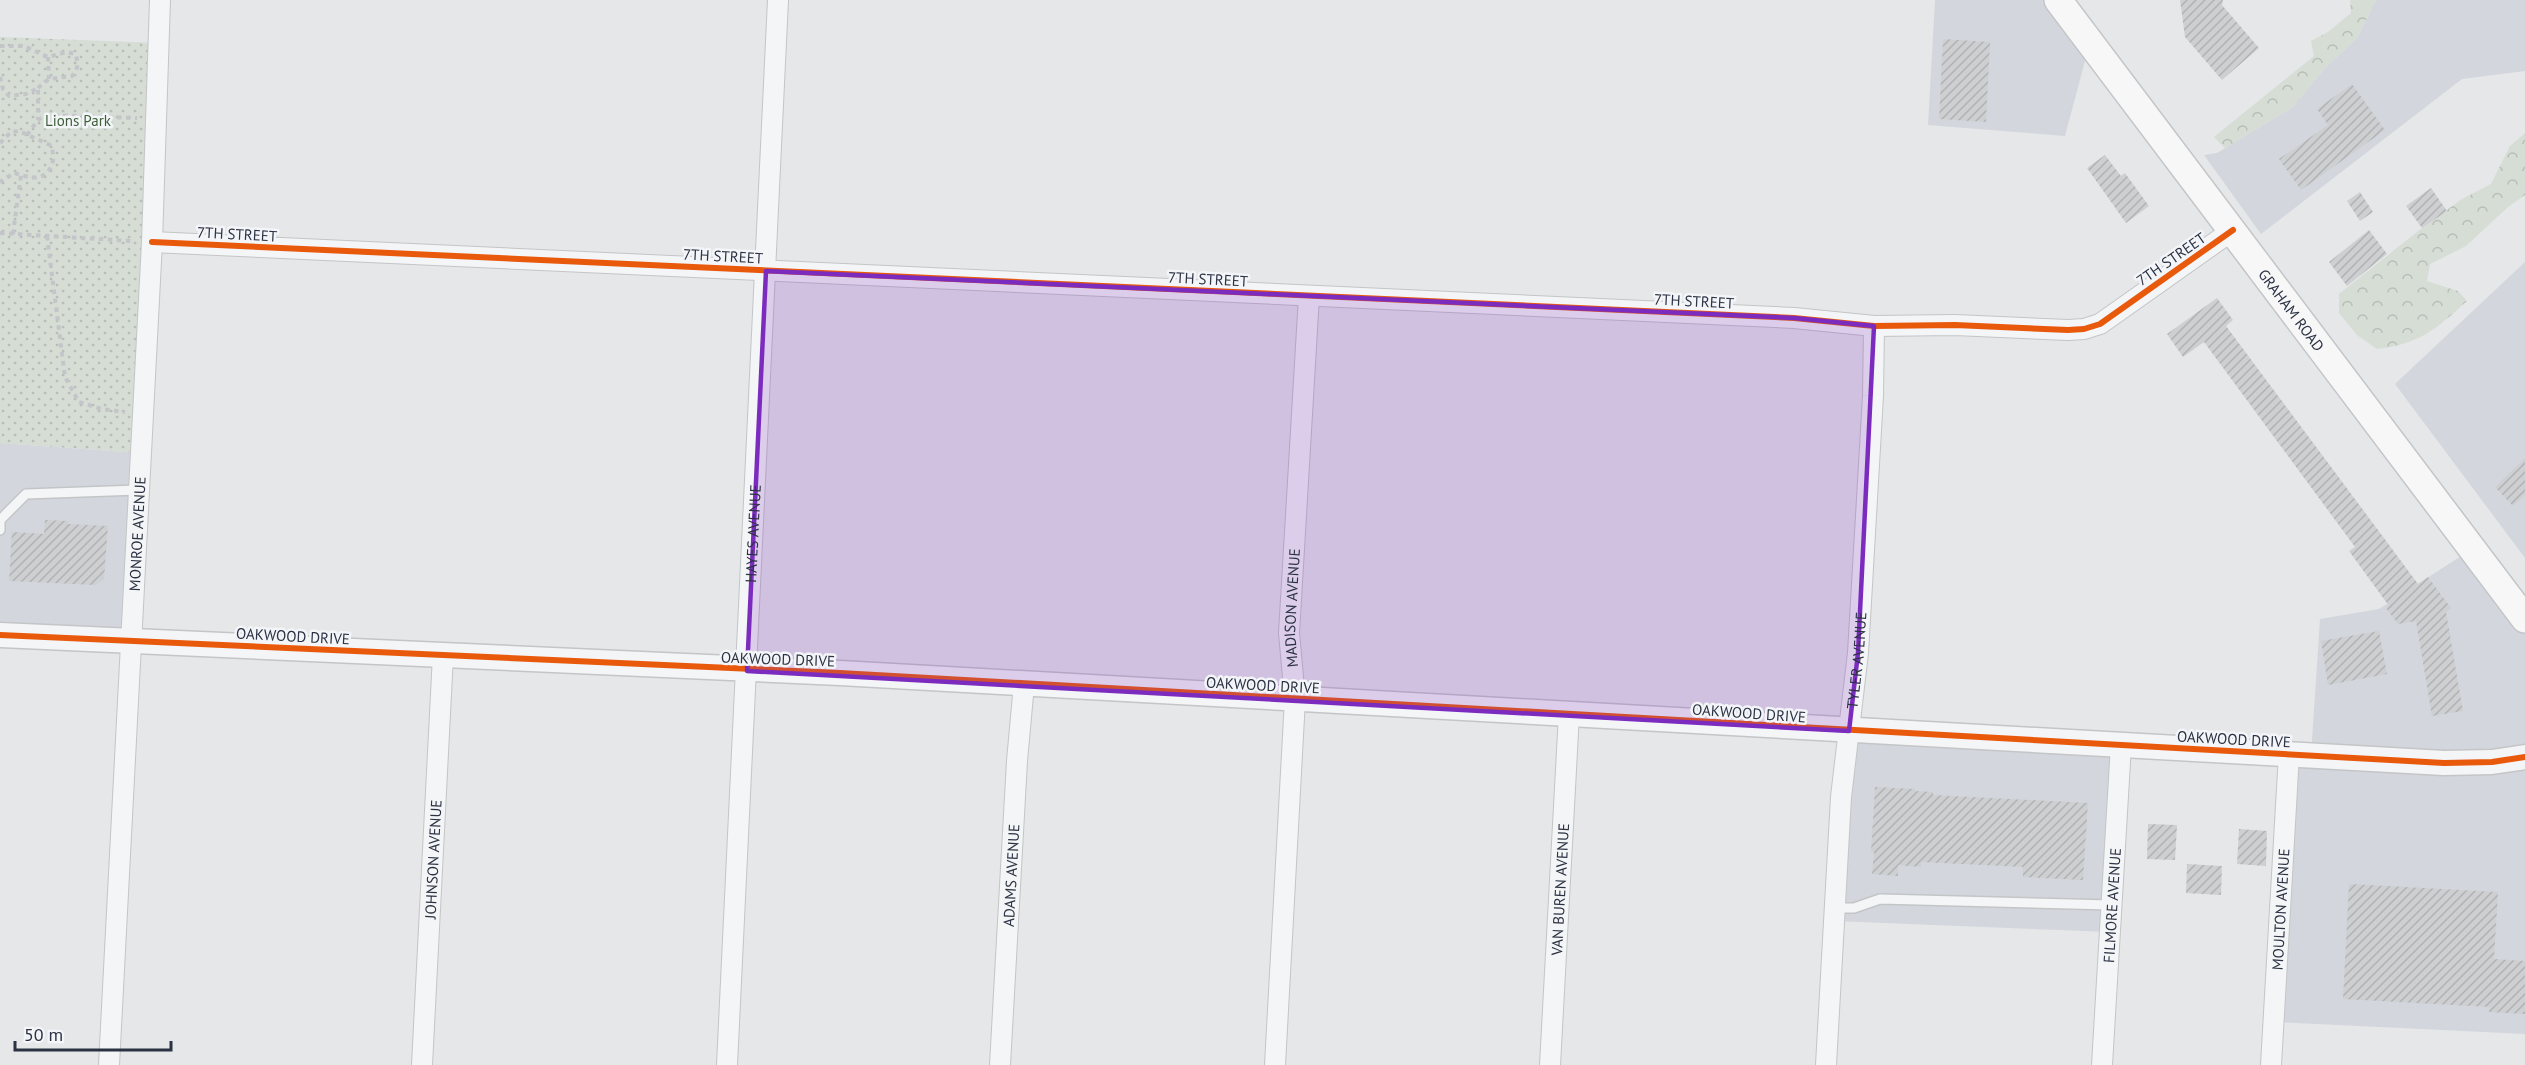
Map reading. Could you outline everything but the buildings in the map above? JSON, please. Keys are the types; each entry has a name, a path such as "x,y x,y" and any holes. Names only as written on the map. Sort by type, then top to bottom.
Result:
{"main road":[{"name":"GRAHAM ROAD","path":"2058,0 2525,619"}],"street":[{"name":"MONROE AVENUE","path":"109,1065 141,414 152,242 160,0"},
{"name":"HAYES AVENUE","path":"727,1065 778,0"},
{"name":"7TH STREET","path":"152,242 1794,318 1874,326 1955,325 2084,329 2100,324 2233,230"},
{"name":"MADISON AVENUE","path":"1275,1065 1295,699 1289,633 1309,296"},
{"name":"TYLER AVENUE","path":"1826,1065 1841,798 1858,653 1873,396 1874,326"},
{"name":"OAKWOOD DRIVE","path":"0,635 747,671 840,673 2444,763 2492,762 2525,757"},
{"name":"JOHNSON AVENUE","path":"422,1065 443,655"},
{"name":"ADAMS AVENUE","path":"1000,1065 1024,684"},
{"name":"VAN BUREN AVENUE","path":"1551,1065 1569,714"},
{"name":"FILMORE AVENUE","path":"2102,1065 2121,745"},
{"name":"MOULTON AVENUE","path":"2271,1065 2289,754"}],"lane":[{"path":"0,530 0,520 26,494 138,490"},
{"path":"1835,908 1854,908 1880,899 2110,905"}],"path":[{"path":"0,46 24,46 48,57 72,52 78,60 77,70 72,76 49,79 26,94 9,96 5,93 0,77"},
{"path":"48,57 49,79"},
{"path":"38,88 38,120"},
{"path":"27,135 38,120 51,115 155,119"},
{"path":"0,143 15,130 50,145 53,150 51,168 41,177 11,173 0,183"},
{"path":"13,234 21,175"},
{"path":"0,233 131,241"},
{"path":"47,236 64,377 71,391 80,402 102,409 141,414"}],"highlighted area":[{"path":"766,271 1794,318 1874,326 1858,653 1849,731 747,671"}],"shaded area":[{"path":"1935,0 2058,0 2090,42 2065,136 1928,125"},
{"path":"2376,0 2525,0 2525,71 2462,79 2261,234 2204,155 2217,153 2293,107 2325,68 2357,38"},
{"path":"2525,262 2525,558 2395,384"},
{"path":"0,443 140,453 131,641 0,635"},
{"path":"2472,549 2525,619 2525,1034 2273,1022 2289,754 2311,755 2320,619 2379,609"},
{"path":"1849,731 2121,745 2109,932 1834,921"}],"green space":[{"path":"2350,0 2376,0 2357,38 2325,68 2293,107 2225,148 2214,137 2314,56 2311,41 2328,32 2351,13"},
{"name":"Lions Park","path":"0,37 159,43 140,453 0,443"},
{"path":"2525,133 2525,195 2508,207 2466,246 2430,264 2427,281 2458,291 2467,301 2426,334 2405,343 2377,349 2357,335 2339,313 2339,294 2462,199 2491,184 2510,146"}],"cycle path":[{"path":"152,242 1794,318 1874,326 1955,325 2068,330 2084,329 2100,324 2233,230"},
{"path":"0,635 840,673 2444,763 2492,762 2525,757"}]}
